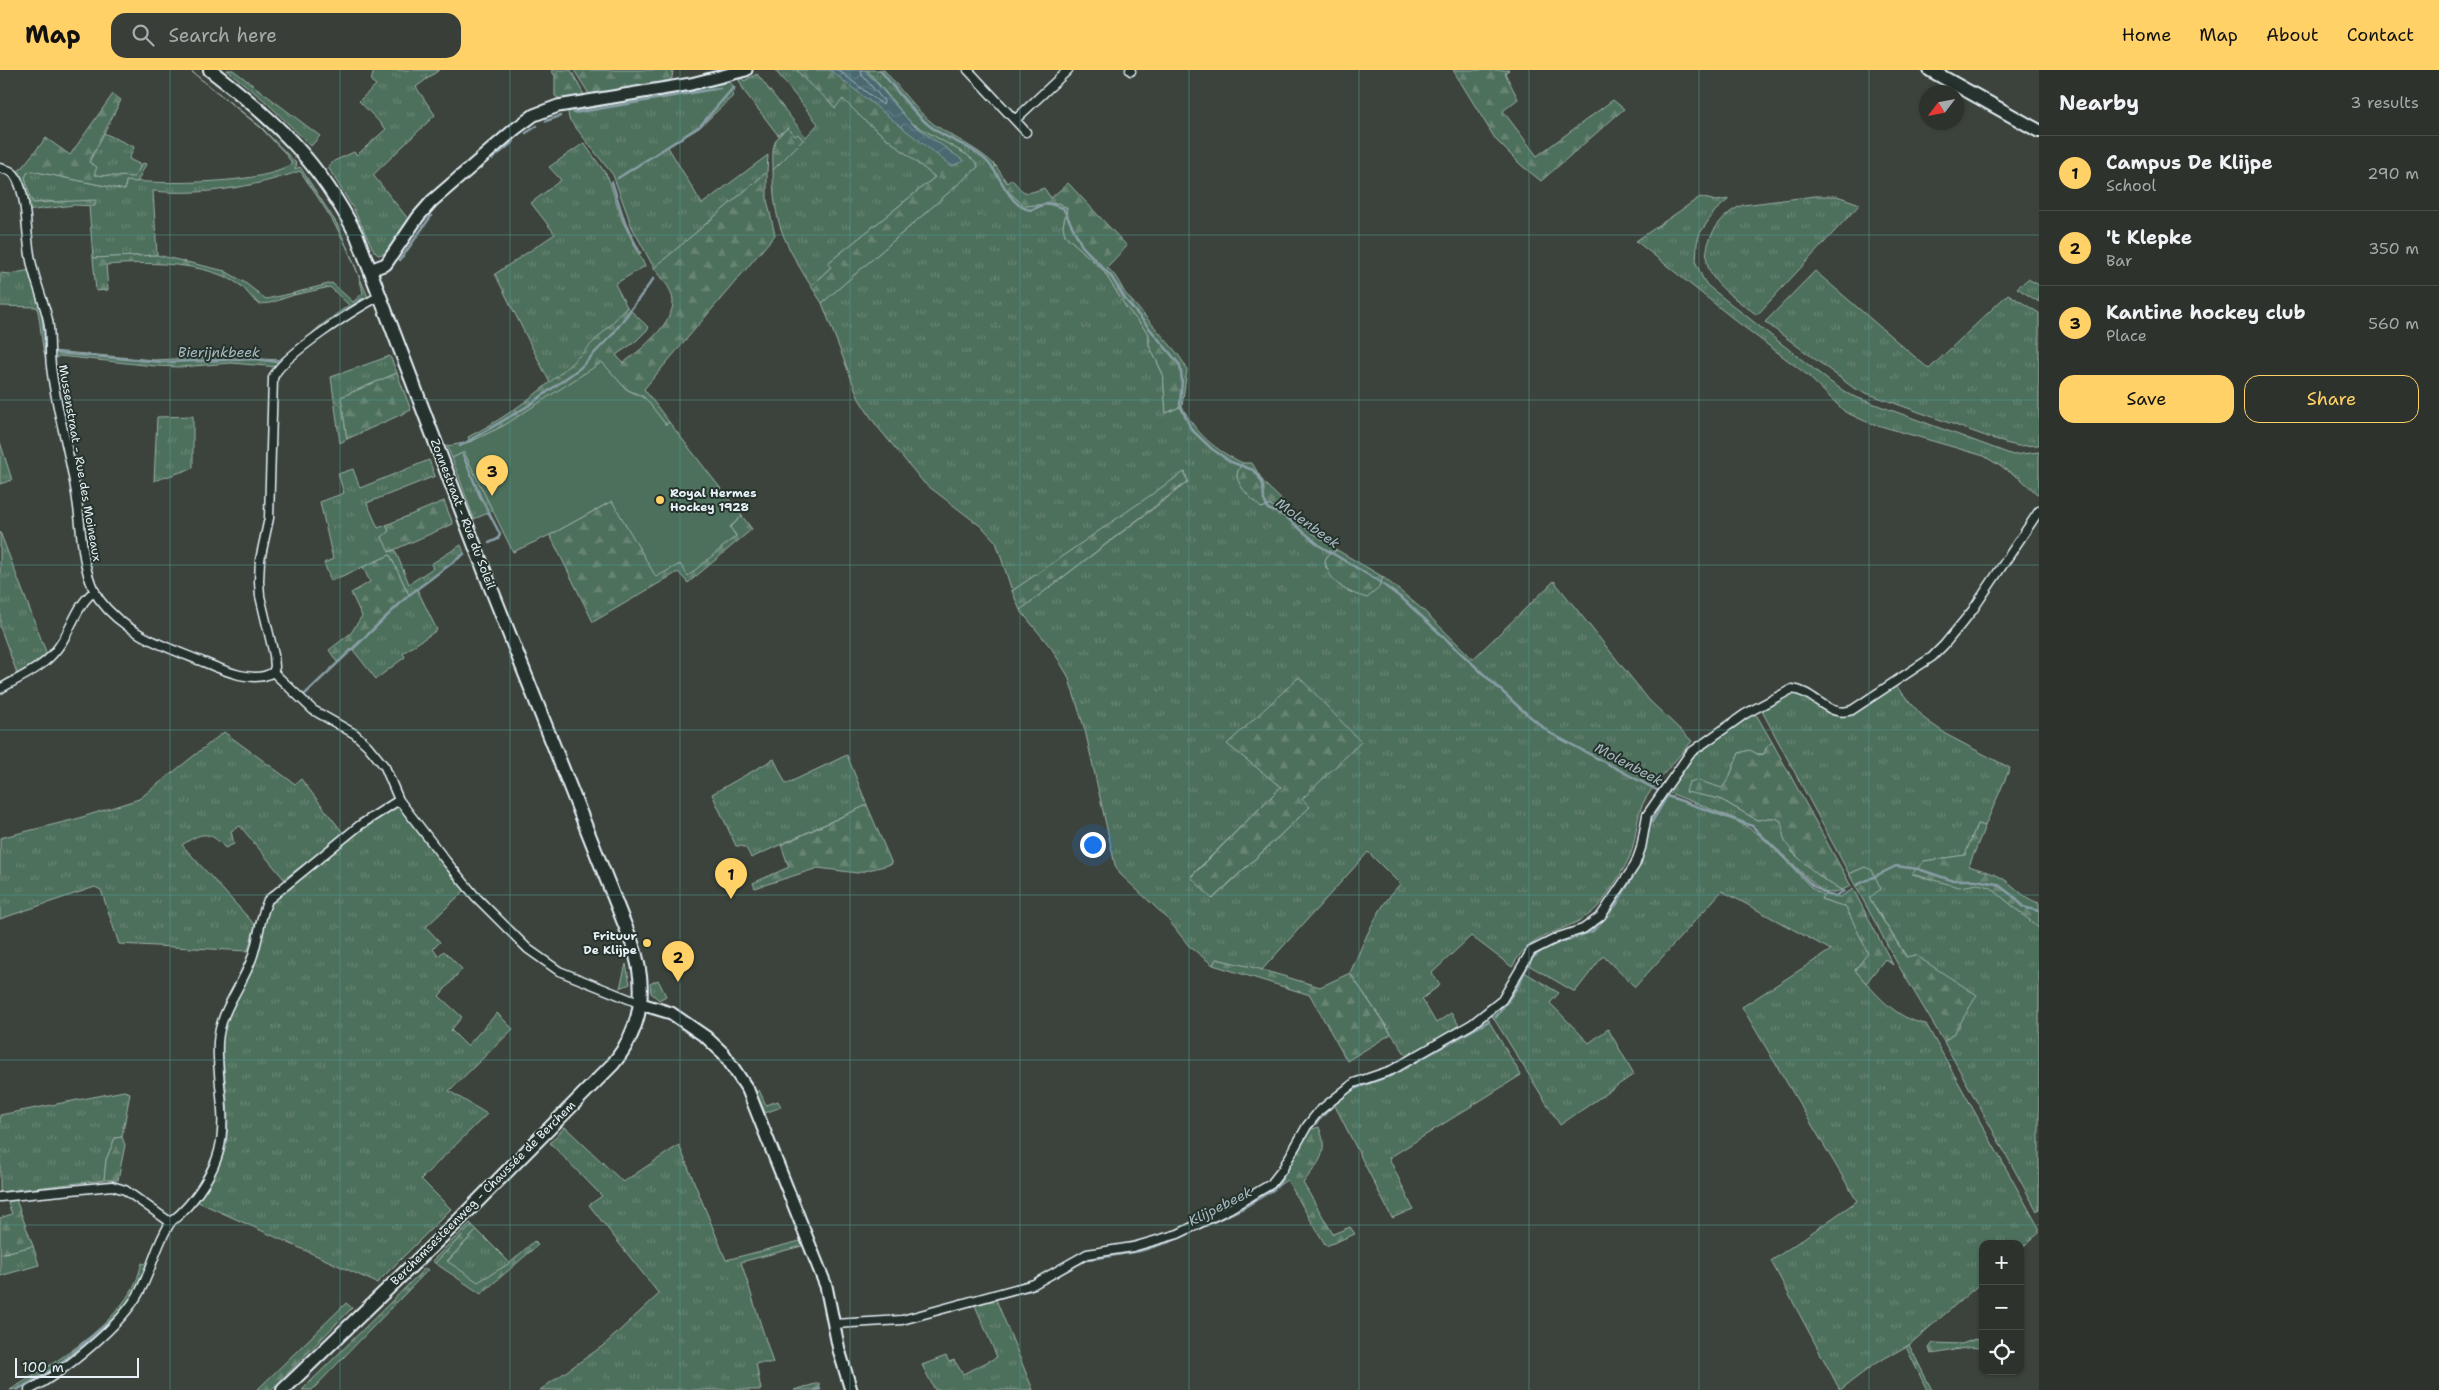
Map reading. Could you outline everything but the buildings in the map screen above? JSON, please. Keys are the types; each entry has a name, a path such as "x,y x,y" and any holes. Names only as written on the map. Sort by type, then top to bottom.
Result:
{"main road":[{"name":"Zonnestraat - Rue du Soleil","path":"210,70 272,120 307,157 342,209 370,270 478,555 632,943 640,975 641,1004"},
{"path":"1930,70 2039,132"},
{"name":"Berchemsesteenweg - Chaussée de Berchem","path":"283,1390 458,1221 613,1064 629,1041 641,1004"}],"street":[{"path":"370,270 386,264 432,201 514,129 534,115 558,106 691,84 746,70"},
{"path":"968,70 1026,132"},
{"path":"1016,120 1068,70"},
{"name":"Mussenstraat - Rue des Moineaux","path":"0,168 11,171 20,188 30,256 48,320 51,366 77,499 84,557 98,598 120,621 146,639 237,674 263,676 273,672"},
{"path":"380,296 364,304 309,343 280,367 273,378 268,518 260,560 259,581 260,596 274,655 275,667 273,672 313,710 355,734 367,746 385,767 399,800 460,879 528,949 560,971 641,1004 671,1013 706,1037 724,1054 743,1081 826,1286 844,1371 851,1390"},
{"path":"834,1324 902,1320 1034,1284 1087,1254 1134,1247 1178,1234 1271,1184 1282,1170 1307,1126 1326,1105 1354,1083 1392,1070 1472,1024 1502,1000 1531,951 1559,937 1583,929 1601,916 1635,865 1641,848 1645,820 1661,792 1697,746 1784,692 1792,689 1804,692 1834,712 1842,714 1852,710 1932,657 1972,611 2039,511"},
{"path":"0,689 48,660 62,643 85,600 95,591"},
{"path":"29,1390 68,1364 130,1306 142,1288 161,1238 170,1222 182,1213 196,1194 218,1153 222,1104 218,1052 220,1028 252,960 262,913 268,900 360,825 399,800"},
{"path":"0,1197 112,1186 125,1190 170,1222"}],"green space":[{"path":"227,70 233,70 320,136 311,146 265,101"},
{"path":"374,70 439,70 416,87 435,115 373,175 409,220 386,253 378,255 374,251 354,210 328,167 334,161 354,152 357,155 386,129 359,101 376,85 371,81"},
{"path":"551,70 571,70 584,95 560,99 555,96 555,76"},
{"path":"574,70 673,70 672,78 668,82 589,94"},
{"path":"775,70 797,70 835,107 843,99 863,119 935,177 828,263 832,266 811,286 787,244 782,231 775,204 773,170 803,140 795,137 788,128 778,135 744,91 739,80 742,78 744,81 757,74 806,137 818,124"},
{"path":"797,70 867,70 910,122 967,155 976,162 978,167 822,303 811,286 831,267 828,263 935,177 863,119 843,99 835,108"},
{"path":"867,70 884,70 914,106 935,125 974,149 996,166 993,169 1006,189 1024,206 1059,203 1067,208 1063,226 1065,235 1103,270 1126,307 1149,334 1149,345 1163,374 1166,413 1182,406 1193,424 1207,440 1224,453 1243,463 1239,469 1239,481 1246,492 1261,508 1270,505 1276,507 1337,550 1327,557 1325,561 1326,568 1378,589 1383,577 1422,609 1473,659 1554,581 1649,700 1692,741 1657,782 1645,800 1639,814 1630,856 1602,902 1592,913 1531,944 1512,967 1471,936 1432,973 1440,985 1422,999 1436,1023 1451,1013 1459,1025 1408,1058 1350,973 1377,915 1400,884 1368,852 1261,971 1217,959 1213,965 1189,946 1166,917 1120,874 1115,865 1085,730 1068,676 1052,649 1020,610 1188,482 1185,472 1012,591 996,542 983,528 924,483 876,425 859,399 822,303 978,167 967,155 910,122","holes":["1360,742 1301,799 1310,807 1213,899 1191,876 1281,787"]},
{"path":"1453,70 1509,70 1505,73 1518,99 1503,111 1537,156 1613,100 1624,109 1541,181 1521,165 1496,140"},
{"path":"192,72 261,127 297,164 295,169 300,167 337,224 348,249 338,229 300,171 265,182 228,189 190,192 153,191 157,255 93,258 89,206 95,205 45,201 34,204 30,198 25,177 28,172 32,171 125,190 126,180 141,182 187,182 239,179 281,170 292,163 261,128"},
{"path":"730,82 735,88 732,97 699,128 668,147 702,204 768,155 767,172 654,268 632,227 613,175 569,119 568,112"},
{"path":"113,94 121,100 89,162 97,167 94,175 134,177 143,163 146,164 137,182 126,181 125,190 32,171 28,172 25,177 30,198 34,203 95,200 95,206 74,205 26,211 23,187 18,172 46,138 70,155"},
{"path":"788,128 795,136 798,134 803,140 773,170 775,142"},
{"path":"104,133 134,147 129,159 141,165 135,178 93,175 96,167 89,162"},
{"path":"584,143 608,177 622,220 645,266 615,284 627,307 589,349 550,383 495,274 555,234 531,203 561,180 549,167"},
{"path":"996,166 1007,183 1012,179 1025,192 1033,192 1044,188 1051,198 1068,183 1127,246 1107,267 1116,277 1125,293 1177,353 1185,365 1187,370 1182,406 1166,413 1163,374 1149,345 1149,334 1126,307 1103,270 1065,235 1063,226 1067,208 1059,203 1024,206 1006,189 993,169"},
{"path":"767,172 767,200 775,235 644,389 669,422 666,425 644,397 626,389 602,363 503,426 470,442 468,437 513,410 554,379 627,307 649,328 635,342 616,355 623,363 638,352 662,327 672,310 672,296 663,279 654,268"},
{"path":"1815,196 1837,196 1860,204 1757,315 1728,293 1713,277 1708,267 1706,256 1711,235 1725,217 1743,205"},
{"path":"1700,197 1716,201 1729,199 1715,211 1700,233 1697,243 1696,263 1708,286 1829,381 1850,395 2013,455 2039,452 2039,493 2037,494 2021,479 1984,456 1867,422 1845,412 1806,374 1636,241"},
{"path":"157,255 225,271 244,282 266,299 294,293 294,295 270,303 259,304 240,285 210,271 193,267 139,263 106,265 108,290 96,291 93,258"},
{"path":"355,267 368,297 285,358 320,326 349,305 330,287 294,295 294,293 332,283 353,302 363,293"},
{"path":"30,270 45,317 49,366 44,352 37,307 0,306 0,273 10,274"},
{"path":"1815,271 1929,369 2008,294 2039,313 2039,445 2018,446 2005,443 1855,389 1765,322"},
{"path":"2028,279 2039,285 2039,302 2017,288"},
{"path":"407,347 444,446 442,446 405,348"},
{"path":"52,351 154,360 214,357 283,360 278,367 231,363 180,367 59,356 53,360"},
{"path":"390,356 397,373 341,397 347,439 340,443 331,377"},
{"path":"602,362 626,389 646,399 666,425 669,422 742,516 730,527 736,536 688,576 680,564 656,577 612,501 550,535 513,552 464,452 452,458 447,446 470,442 503,426"},
{"path":"397,373 411,410 347,439 341,397"},
{"path":"193,416 193,468 154,481 157,417"},
{"path":"0,442 12,480 0,484"},
{"path":"464,452 493,511 474,519 452,458"},
{"path":"429,460 435,476 367,503 378,528 386,525 389,531 389,552 395,550 409,584 433,568 431,564 461,545 464,553 417,589 437,630 403,653 405,657 376,679 353,650 409,595 390,555 331,581 324,563 333,559 320,502 344,493 338,474 353,469 360,488"},
{"path":"1243,463 1252,463 1264,483 1289,507 1285,512 1270,505 1261,508 1246,493 1238,481 1237,475"},
{"path":"1184,472 1188,481 1020,610 1012,591"},
{"path":"444,501 453,524 389,552 382,537 389,531 386,525"},
{"path":"612,501 680,564 688,575 736,535 730,528 742,516 752,529 688,583 678,572 593,622 550,535"},
{"path":"0,532 48,657 0,686 0,683 17,673 0,627"},
{"path":"1337,550 1383,577 1378,589 1367,598 1346,590 1331,576 1325,561 1327,556"},
{"path":"390,555 409,595 353,650 337,662 329,650 351,633 362,616 351,593 370,582 363,567"},
{"path":"1299,677 1361,742 1302,799 1310,807 1212,899 1191,877 1281,787 1227,744"},
{"path":"1895,685 1926,720 1949,736 2010,768 1985,826 1977,824 1966,855 1924,861 1990,887 2039,928 2039,1209 2037,1211 1944,1042 1955,1032 1869,898 1865,867 1849,874 1761,708 1786,693 1797,691 1831,712 1838,715 1846,714"},
{"path":"1751,712 1757,716 1772,742 1766,748 1765,754 1739,753 1729,778 1722,789 1696,780 1686,791 1720,799 1757,820 1778,819 1781,821 1792,852 1824,880 1842,890 1830,893 1823,892 1751,825 1665,791 1691,755"},
{"path":"224,732 295,784 301,779 344,834 284,879 240,826 231,831 234,844 225,848 214,838 204,835 182,845 255,925 248,951 119,944 101,890 95,887 0,919 0,838 76,819 139,799"},
{"path":"1772,742 1851,886 1842,890 1836,887 1819,876 1802,861 1785,841 1781,821 1778,819 1757,820 1720,799 1686,792 1689,782 1696,780 1722,788 1729,778 1739,753 1750,750 1759,755 1764,754 1766,748"},
{"path":"847,755 867,805 751,858 746,848 736,846 712,794 774,759 786,784"},
{"path":"1664,796 1712,811 1736,821 1765,840 1813,889 1823,895 1821,899 1846,907 1869,953 1855,970 1878,996 1895,1011 1905,1017 1926,1024 2039,1228 2039,1233 2024,1246 2024,1240 1979,1240 1979,1284 1909,1345 1876,1363 1840,1390 1771,1261 1857,1201 1742,1007 1831,950 1722,891 1635,987 1603,956 1575,992 1525,963 1535,951 1561,939 1590,930 1600,921 1641,859 1647,821"},
{"path":"396,804 401,807 465,890 426,927 440,942 433,949 438,956 444,951 462,969 439,996 462,1017 451,1030 467,1046 497,1013 513,1029 449,1091 487,1114 421,1179 451,1209 377,1283 196,1201 220,1164 226,1142 228,1110 223,1031 262,916 274,897 348,836"},
{"path":"867,805 892,864 857,873 818,868 755,888 753,883 789,867 781,845"},
{"path":"1977,824 1985,826 1969,866 2002,878 2027,898 2039,903 2039,928 1990,887 1978,884 1959,887 1912,874 1924,861 1965,855"},
{"path":"1865,867 1872,870 1881,889 1869,898 1906,957 1915,955 1977,995 1955,1032 1944,1042 1897,963 1849,874"},
{"path":"1853,889 1893,965 1885,959 1866,983 1855,970 1868,953 1846,907 1821,899 1823,895 1840,897"},
{"path":"1216,959 1256,968 1320,987 1350,973 1391,1034 1347,1061 1310,995 1213,965"},
{"path":"626,964 630,984 620,988"},
{"path":"1521,970 1559,993 1550,1003 1589,1043 1608,1029 1634,1074 1560,1125 1491,1014 1502,1002"},
{"path":"658,980 666,996 659,1000 651,993 650,984"},
{"path":"1487,1018 1521,1075 1389,1158 1413,1209 1392,1218 1333,1102 1357,1084 1389,1074"},
{"path":"759,1090 766,1105 778,1101 781,1107 765,1113 756,1092"},
{"path":"124,1091 130,1093 122,1137 115,1138 106,1160 104,1180 0,1192 0,1115"},
{"path":"1311,1125 1313,1129 1319,1127 1323,1151 1318,1164 1303,1183 1333,1234 1350,1227 1355,1234 1326,1246 1287,1180 1243,1209 1241,1205 1270,1188"},
{"path":"565,1127 623,1182 679,1145 726,1260 800,1241 802,1246 741,1262 773,1363 756,1363 761,1390 540,1390 604,1345 659,1294 589,1205 602,1196 550,1143"},
{"path":"122,1137 125,1145 118,1180 104,1180 106,1160 115,1138"},
{"path":"15,1197 33,1246 0,1254 0,1218 12,1214 6,1198"},
{"path":"470,1223 472,1225 435,1263 432,1261"},
{"path":"472,1225 477,1230 447,1261 478,1282 510,1263 534,1241 538,1245 481,1294 435,1263"},
{"path":"477,1230 510,1263 478,1283 447,1262"},
{"path":"33,1246 39,1265 0,1276 0,1254"},
{"path":"142,1263 148,1265 133,1300 111,1324 57,1368 23,1387 10,1390 60,1359 107,1321 133,1288"},
{"path":"425,1268 428,1270 312,1390 302,1390"},
{"path":"995,1297 1033,1390 935,1390 922,1365 946,1356 949,1362 954,1360 963,1374 997,1357 974,1303"},
{"path":"346,1303 352,1308 271,1390 257,1390"},
{"path":"1975,1339 1979,1340 1979,1348 1965,1348 1931,1354 1929,1348 1933,1343 1962,1344"},
{"path":"1909,1345 1932,1390 1927,1390 1906,1347"},
{"path":"819,1383 820,1390 794,1390"}],"water":[{"path":"830,70 865,70 911,123 964,161 951,166"}],"waterway":[{"name":"Molenbeek","path":"880,70 910,107 931,127 985,159 1018,204 1031,210 1047,203 1063,208 1082,246 1111,276 1125,299 1180,365 1182,381 1180,405 1191,429 1212,449 1231,462 1253,470 1258,475 1263,485 1264,500 1268,509 1285,516 1320,546 1377,580 1404,600 1521,709 1550,733 1668,796 1752,826 1813,886 1828,895 1835,896 1844,891"},
{"name":"Bierijnkbeek","path":"574,113 720,88"},
{"path":"618,178 700,126 733,88"},
{"name":"Bierijnkbeek","path":"546,121 560,116"},
{"name":"Bierijnkbeek","path":"526,133 537,126"},
{"name":"Bierijnkbeek","path":"492,159 513,142"},
{"path":"612,182 625,223 640,253"},
{"name":"Bierijnkbeek","path":"400,260 431,216"},
{"path":"460,446 528,406 580,368 612,335 654,278"},
{"name":"Bierijnkbeek","path":"319,330 362,299"},
{"name":"Bierijnkbeek","path":"42,313 46,352"},
{"name":"Bierijnkbeek","path":"56,353 163,362 256,359 278,362 297,347"},
{"path":"463,455 480,496 500,534 498,539 489,543"},
{"path":"304,695 409,595 464,554"},
{"name":"Klijpebeek","path":"1496,1017 1518,986 1531,959 1546,947 1593,931 1616,905 1641,863 1650,825 1667,796"},
{"name":"Molenbeek","path":"1857,885 1896,866 1918,869 1951,880 1976,880 1997,884 2017,899 2023,907 2039,911"},
{"path":"236,983 251,950 255,929"},
{"path":"217,1026 224,1006"},
{"name":"Klijpebeek","path":"1351,1090 1392,1075 1489,1021"},
{"name":"Klijpebeek","path":"1002,1296 1031,1290 1086,1260 1140,1251 1172,1241 1243,1208 1273,1190 1279,1184 1307,1133 1335,1103"},
{"path":"171,1216 190,1198 212,1159"},
{"path":"137,1289 147,1265"},
{"name":"Klijpebeek","path":"952,1310 985,1301"},
{"path":"17,1390 57,1366 120,1313"},
{"name":"Klijpebeek","path":"815,1390 820,1389"}],"place":[{"name":"Kantine hockey club","path":"492,496"},
{"name":"Royal Hermes Hockey 1928","path":"660,500"},
{"name":"Campus De Klijpe","path":"731,899"},
{"name":"Frituur De Klijpe","path":"647,943"},
{"name":"'t Klepke","path":"678,982"}]}
